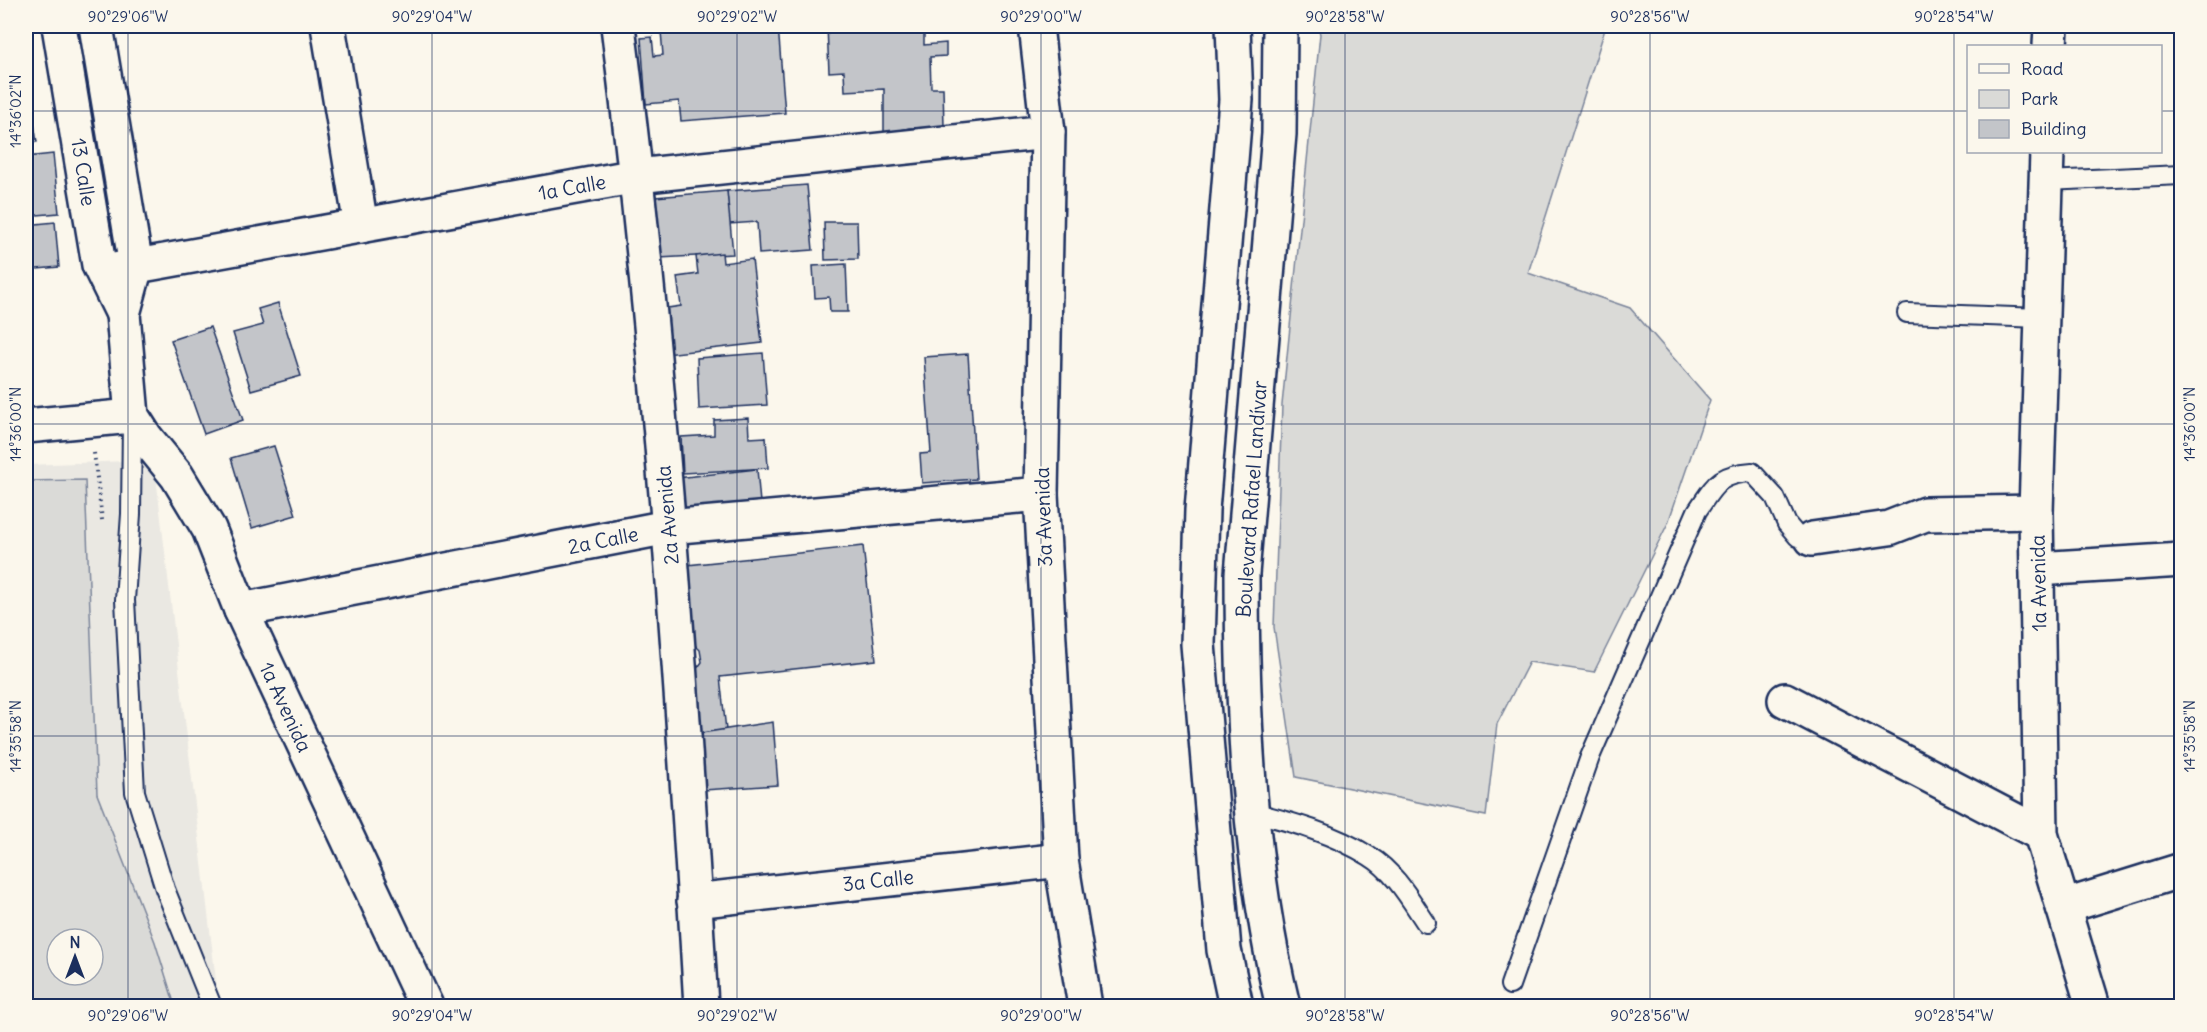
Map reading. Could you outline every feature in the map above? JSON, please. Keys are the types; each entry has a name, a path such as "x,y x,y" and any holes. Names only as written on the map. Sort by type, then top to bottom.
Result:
{"street":[{"name":"13 Calle","path":"59,26 101,272 123,315"},
{"name":"13 Calle","path":"96,26 136,266 123,315 132,416"},
{"path":"328,26 361,226"},
{"name":"2a Avenida","path":"618,26 637,176 668,527 700,1006"},
{"name":"3a Avenida","path":"1036,26 1048,132 1041,494 1061,860 1085,1006"},
{"path":"1233,26 1236,100 1210,397 1198,605 1198,644 1224,950 1236,1006"},
{"name":"Boulevard Rafael Landívar","path":"1280,26 1279,134 1242,574 1242,643 1252,812 1268,946 1283,1006"},
{"path":"2050,45 2051,26"},
{"name":"1a Calle","path":"101,272 637,176 1048,132"},
{"name":"1a Avenida","path":"2047,166 2036,512 2041,834 2093,1006"},
{"path":"26,426 132,416"},
{"name":"1a Avenida","path":"132,416 146,438 177,476 209,529 241,610 426,1006"},
{"name":"2a Calle","path":"241,610 668,527 1041,494"},
{"path":"1812,539 1889,528 1925,514 2036,512"},
{"path":"2037,569 2181,560"},
{"path":"1785,700 2041,834"},
{"name":"3a Calle","path":"694,901 1061,860"},
{"path":"2063,907 2181,870"}],"lane":[{"path":"2047,166 2181,175"},
{"path":"1907,313 2042,318"},
{"path":"132,416 131,514 125,600 135,792 165,889 212,1006"},
{"path":"1510,985 1590,757 1697,511 1715,484 1731,473 1752,472 1774,497 1787,524 1798,537 1812,539"},
{"path":"1252,812 1300,824 1370,856 1400,885 1426,922"}],"shaded area":[{"path":"154,460 219,1006 26,1006 26,465"}],"green space":[{"path":"1318,26 1606,26 1528,273 1630,308 1710,400 1668,523 1594,672 1529,662 1497,724 1486,816 1296,777 1274,627 1282,405 1320,34"},
{"path":"85,480 97,794 155,942 175,1006 26,1006 26,481"}],"building":[{"path":"717,26 778,26 785,113 681,121 679,101 646,104 641,38 652,37 654,56 663,55 661,31"},
{"path":"827,26 924,26 924,45 946,43 946,56 930,57 931,88 943,88 944,127 909,128 884,134 884,89 845,91 844,71 829,72"},
{"path":"26,74 37,142 26,144"},
{"path":"53,154 59,213 26,216 26,157"},
{"path":"807,185 813,250 759,254 757,222 729,224 727,191"},
{"path":"727,191 733,254 659,258 655,197"},
{"path":"55,222 59,267 26,270 26,225"},
{"path":"824,222 857,222 858,259 825,260"},
{"path":"722,253 723,263 752,259 762,343 666,354 661,309 681,306 677,277 698,274 696,256"},
{"path":"846,264 848,312 830,312 829,297 815,298 813,266"},
{"path":"278,303 301,376 251,390 233,333 263,325 258,309"},
{"path":"210,327 243,420 204,434 171,340"},
{"path":"763,353 767,405 699,409 697,358"},
{"path":"968,354 976,479 922,483 920,454 931,453 924,357"},
{"path":"748,418 749,438 766,437 768,468 683,473 681,437 714,435 714,420"},
{"path":"274,446 296,515 252,528 231,458"},
{"path":"757,469 761,514 681,522 677,478"},
{"path":"863,546 876,660 720,677 726,730 695,734 689,679 702,662 700,650 686,636 678,566"},
{"path":"773,722 778,785 704,790 695,734"}]}
